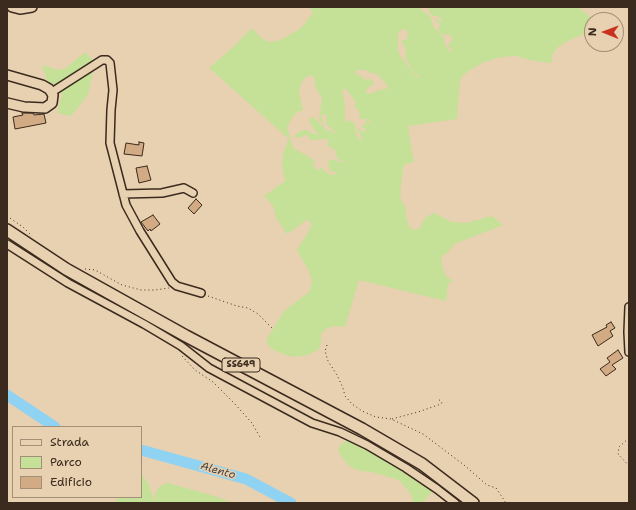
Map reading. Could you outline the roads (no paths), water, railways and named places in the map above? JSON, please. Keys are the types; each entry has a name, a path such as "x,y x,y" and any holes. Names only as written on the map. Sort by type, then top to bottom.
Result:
{"highway":[{"name":"SS649","path":"7,230 66,269 186,336 362,429 422,464 473,503"}],"main road":[{"path":"12,7 20,9 32,7"},
{"path":"7,75 42,85 50,89 52,92 52,103 45,108 24,107 7,103"}],"street":[{"path":"52,92 102,60 107,60 110,63 112,90 110,143 123,194 130,213 172,282 177,286 201,293"},
{"path":"123,194 162,193 184,188 193,193"},
{"path":"7,244 68,283 181,346 209,368 312,423 340,432 367,445 406,468 455,503"},
{"path":"629,306 629,352"}],"waterway":[{"name":"Alento","path":"7,395 54,426"},
{"name":"Alento","path":"142,450 246,479 291,503"}]}
